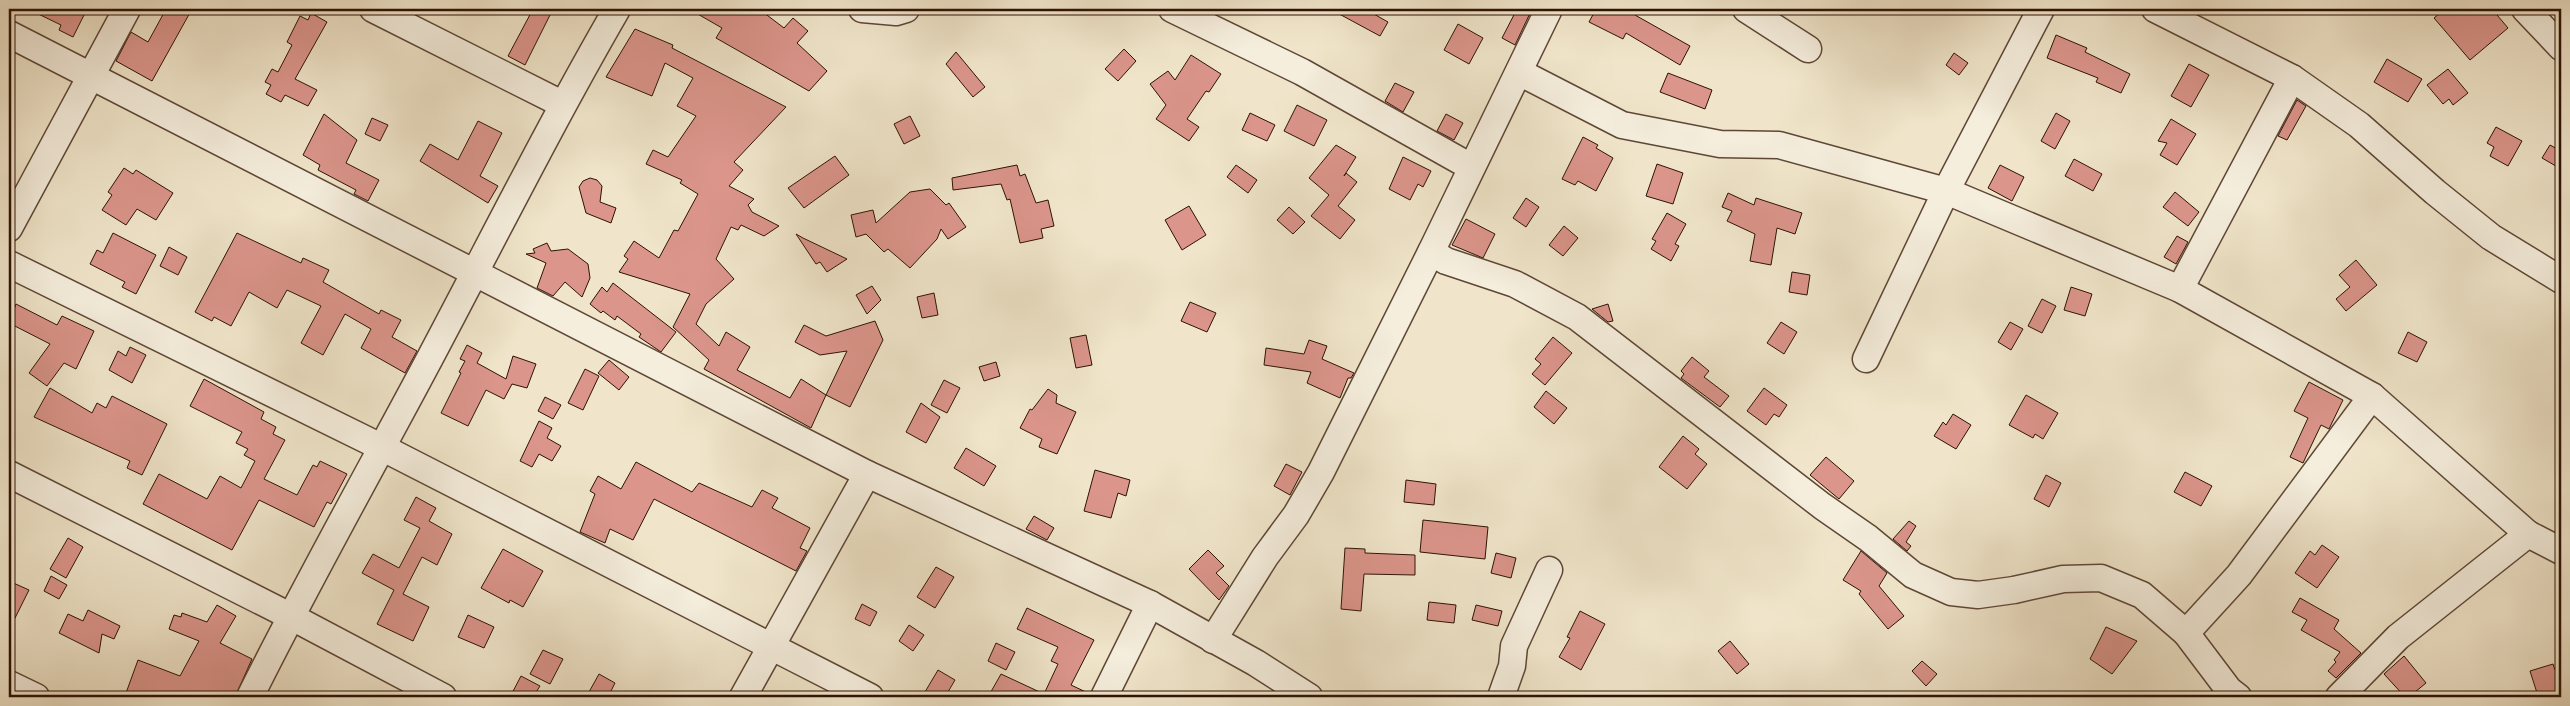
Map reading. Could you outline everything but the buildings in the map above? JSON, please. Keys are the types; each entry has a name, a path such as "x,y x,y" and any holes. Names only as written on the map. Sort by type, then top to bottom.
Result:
{"street":[{"path":"9,228 92,76 126,9"},
{"path":"373,9 562,104"},
{"path":"250,697 290,616 475,274 562,104 617,9"},
{"path":"862,9 896,12 906,9"},
{"path":"1172,9 1302,72 1471,167"},
{"path":"1212,640 1296,515 1321,472 1432,252 1471,167 1549,9"},
{"path":"1746,9 1808,48"},
{"path":"1866,359 1946,192 2041,9"},
{"path":"2155,9 2292,78 2360,125 2435,192 2491,237 2561,280"},
{"path":"2541,14 2561,47"},
{"path":"9,34 867,474 1150,604 1256,664 1309,697"},
{"path":"1519,72 1622,125 1720,144 1779,146 1946,192 2180,288 2372,396 2528,534 2561,551"},
{"path":"2180,288 2292,78"},
{"path":"1432,252 1446,261 1515,284 1577,316 1822,506 1868,538 1913,575 1951,592 1978,594 2014,590 2063,579 2101,578 2142,595 2186,634 2229,690 2238,697"},
{"path":"9,264 382,448 870,697"},
{"path":"2186,634 2239,575 2372,396"},
{"path":"9,474 290,616 443,697"},
{"path":"744,697 867,474"},
{"path":"2339,697 2398,637 2528,534"},
{"path":"1501,697 1512,666 1514,646 1549,570"},
{"path":"1104,697 1150,604"},
{"path":"9,684 36,697"}]}
